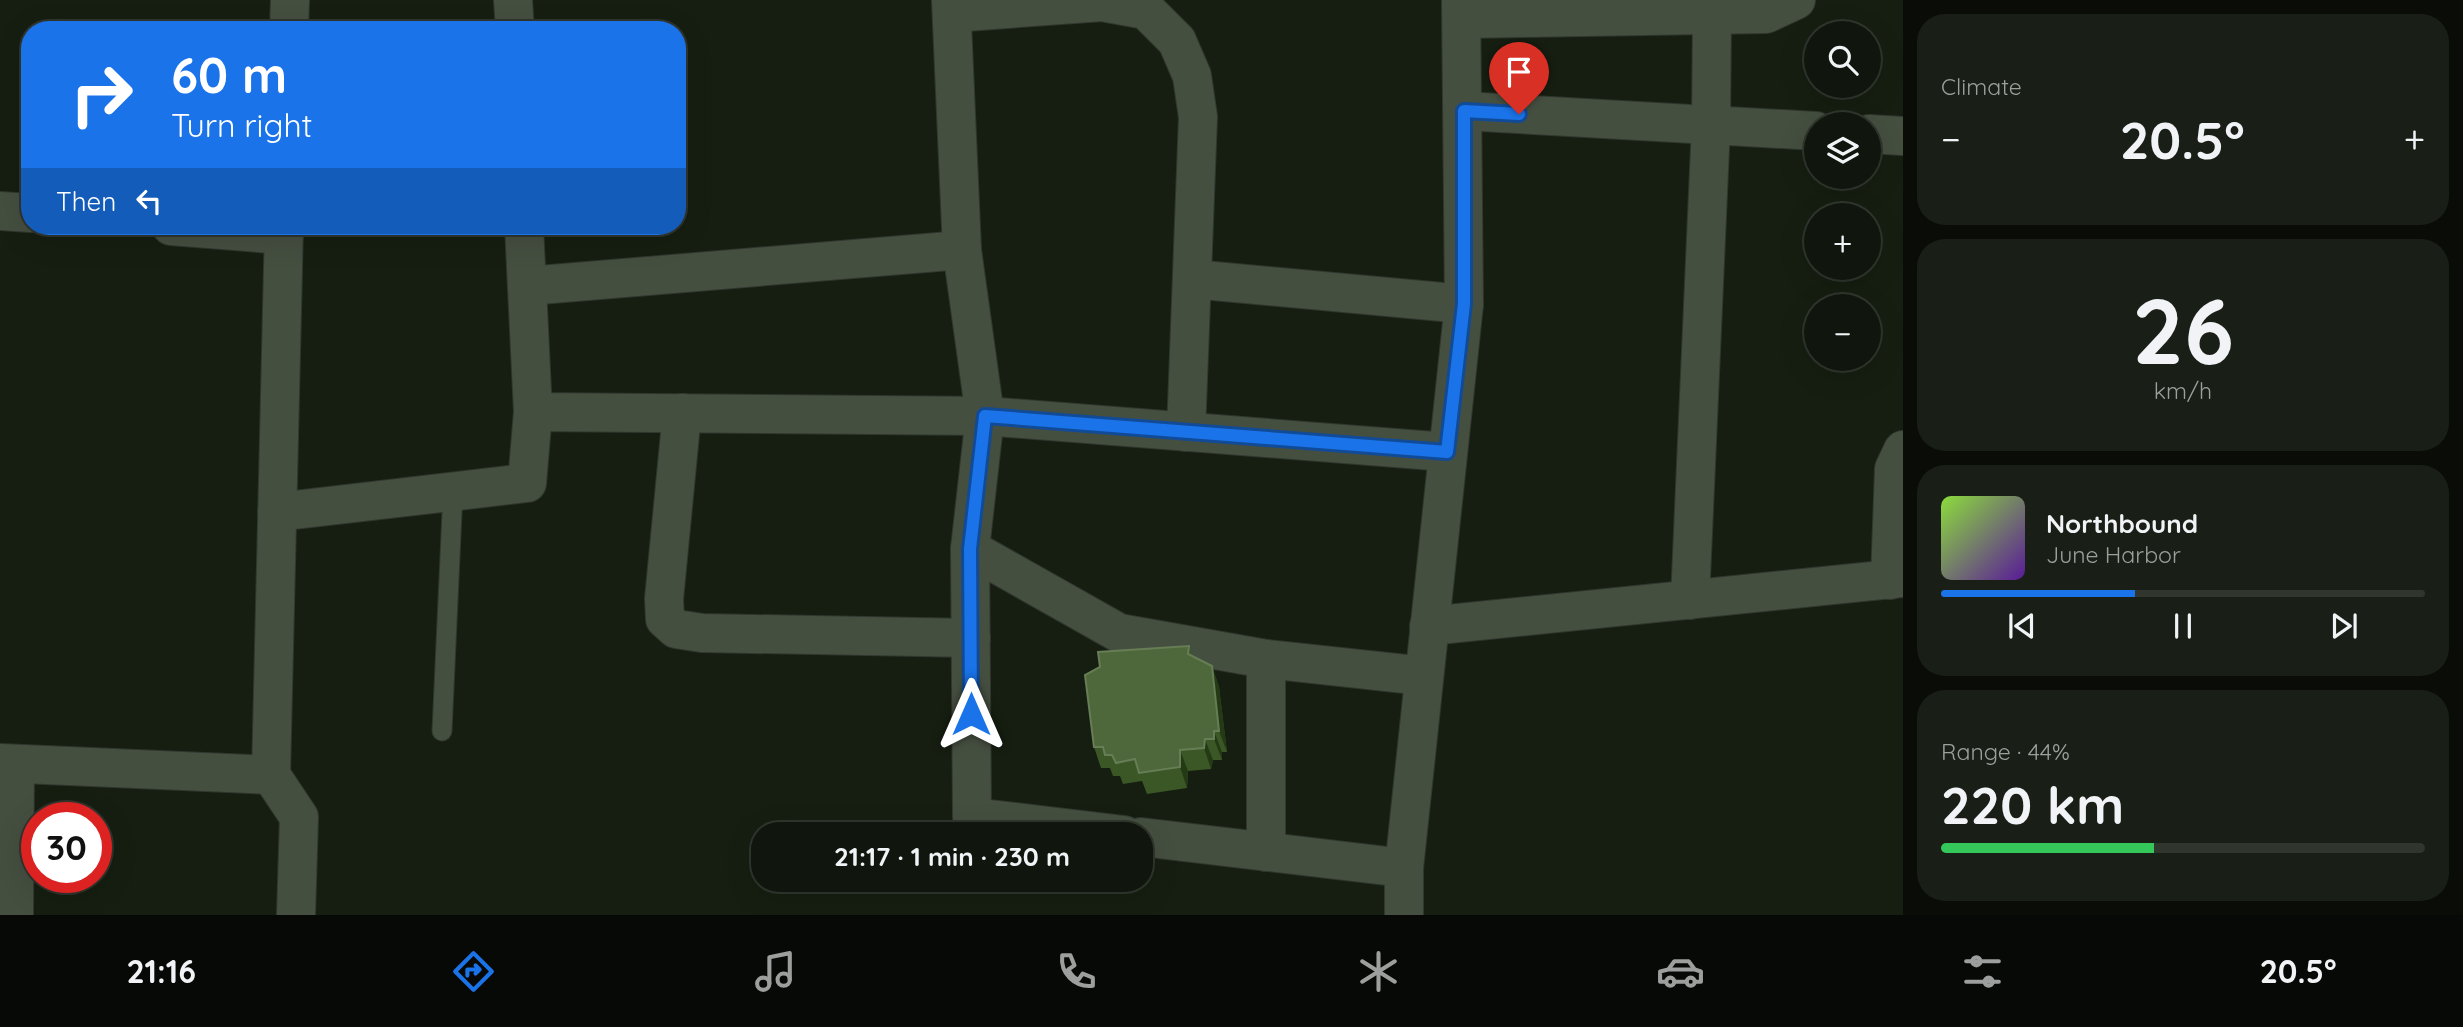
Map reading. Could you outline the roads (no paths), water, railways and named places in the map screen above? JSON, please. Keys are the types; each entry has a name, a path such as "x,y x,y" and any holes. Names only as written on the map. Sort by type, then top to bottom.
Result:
{"street":[{"path":"289,0 289,21"},
{"path":"513,0 514,21"},
{"path":"1413,915 1404,915 1404,868 1464,304 1461,10 1712,16 1766,14 1796,0"},
{"path":"1014,822 972,817 970,549 985,416 962,250 952,6 1102,2 1146,10 1177,41 1192,76 1198,117 1186,432"},
{"path":"1690,600 1711,125 1712,16"},
{"path":"1464,111 1804,130"},
{"path":"1881,135 1903,136"},
{"path":"0,211 21,213"},
{"path":"284,235 271,775 299,817 296,915"},
{"path":"277,512 527,483 533,412 524,235"},
{"path":"527,286 962,250"},
{"path":"1192,279 1464,304"},
{"path":"533,412 985,416 1447,452"},
{"path":"682,413 664,599 664,619 676,629 702,633 971,638"},
{"path":"1429,626 1897,579 1894,469 1903,450"},
{"path":"970,549 1119,633 1266,659 1423,676"},
{"path":"1266,659 1266,852"},
{"path":"13,915 8,764 271,775"},
{"path":"1153,838 1404,868"}],"lane":[{"path":"442,731 453,492"}]}
